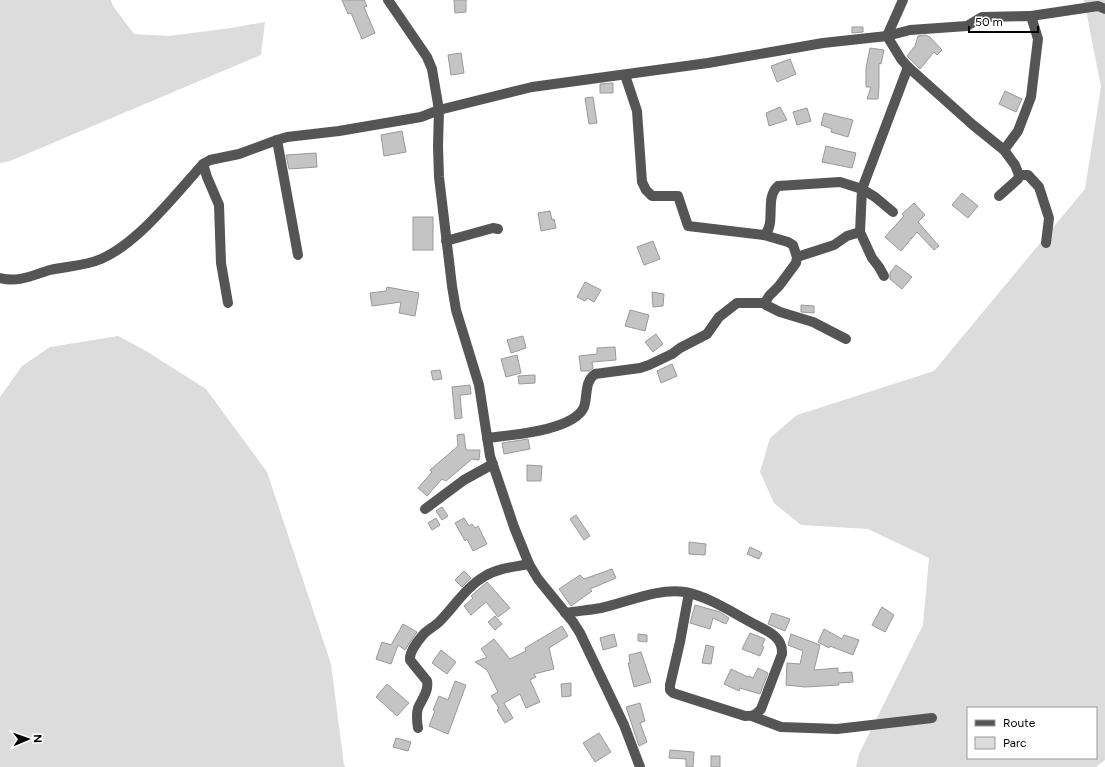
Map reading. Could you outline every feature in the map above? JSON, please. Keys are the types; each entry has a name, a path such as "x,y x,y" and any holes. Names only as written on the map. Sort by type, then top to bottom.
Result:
{"street":[{"path":"388,0 427,57 432,69 439,110 439,177 452,286 456,310 483,400 487,438 493,464 514,527 529,564 538,579 580,633 624,725 640,767"},
{"path":"887,36 903,0"},
{"path":"0,278 7,280 20,280 50,270 89,264 101,259 115,252 133,239 203,164 210,160 239,154 277,140 421,117 439,110 532,87 708,63 823,44 887,36 910,30 968,26 982,18 1031,16 1098,6 1105,9"},
{"path":"1004,150 1018,131 1031,97 1038,39 1031,16"},
{"path":"887,36 901,59 908,67 973,125 1004,150 1016,165 1019,175 1018,179 999,196"},
{"path":"884,276 872,258 860,232 862,189 908,67"},
{"path":"625,75 637,110 642,182 646,190 652,196 678,196 688,226 764,235 788,242 793,245 797,257 796,264 769,296 765,303"},
{"path":"277,140 298,255"},
{"path":"203,164 219,206 221,263 228,303"},
{"path":"1019,175 1028,175 1039,187 1049,218 1046,243"},
{"path":"764,235 767,232 770,220 772,194 778,186 840,182 862,189 875,197 893,212"},
{"path":"446,241 493,228 498,229"},
{"path":"797,257 834,245 847,236 860,232"},
{"path":"487,438 548,429 567,422 580,413 586,399 588,382 595,374 640,368 672,354 680,348 708,334 719,317 737,303 765,303 766,306 780,312 814,322 846,339"},
{"path":"425,510 464,480 493,464"},
{"path":"418,728 418,710 427,690 428,684 427,680 410,660 410,654 419,640 465,593 484,576 499,570 529,564"},
{"path":"565,613 600,608 649,595 668,592 689,593 705,598 776,636 783,647 782,654 761,709 756,715 752,716"},
{"path":"689,593 670,685 670,690 673,693 745,716 752,716 781,727 837,729 932,718"}],"green space":[{"path":"0,0 111,0 113,6 134,34 169,36 265,22 261,55 10,161 0,163"},
{"path":"1084,0 1105,0 1105,760 1096,767 856,767 859,754 923,625 929,558 868,529 801,525 774,503 760,472 770,438 797,415 934,371 1085,189 1101,87"},
{"path":"118,336 146,351 206,389 267,472 331,664 344,765 346,767 0,767 0,397 22,366 50,347"}],"building":[{"path":"342,0 364,0 367,6 364,7 375,33 362,39 351,13 348,14"},
{"path":"454,0 466,0 466,12 455,13"},
{"path":"852,27 863,27 863,32 852,33"},
{"path":"925,35 930,37 942,50 937,55 934,52 920,69 907,56 915,46 918,36"},
{"path":"870,48 884,50 881,64 879,63 878,99 867,99 871,87 866,87 866,68"},
{"path":"461,53 464,73 451,75 448,55"},
{"path":"790,59 796,74 777,82 771,66"},
{"path":"613,83 613,93 600,93 600,84"},
{"path":"1005,91 1022,99 1016,112 999,104"},
{"path":"593,97 597,123 589,124 585,98"},
{"path":"780,107 787,120 769,126 766,113"},
{"path":"807,108 811,121 797,125 793,112"},
{"path":"824,113 853,120 848,137 831,132 832,129 821,125"},
{"path":"402,131 406,152 384,156 381,135"},
{"path":"826,146 856,153 852,168 822,162"},
{"path":"316,153 317,167 289,169 286,155"},
{"path":"962,193 978,206 968,218 952,205"},
{"path":"914,203 925,215 918,222 939,246 934,250 917,232 901,251 885,237 904,216 902,214"},
{"path":"550,211 556,228 541,231 538,213"},
{"path":"413,217 433,217 433,250 413,250"},
{"path":"653,241 660,259 644,265 637,247"},
{"path":"896,265 912,277 902,289 890,279 890,273"},
{"path":"585,282 601,290 594,302 587,298 585,301 577,297"},
{"path":"387,287 419,293 415,316 399,313 401,302 372,306 370,293 386,291"},
{"path":"652,292 664,294 663,306 653,307"},
{"path":"801,305 814,306 814,313 801,312"},
{"path":"630,310 649,315 645,331 625,326"},
{"path":"656,334 663,344 653,352 645,342"},
{"path":"523,336 526,348 511,353 507,340"},
{"path":"615,347 616,360 592,362 593,368 589,371 581,371 579,356 597,354 597,348"},
{"path":"517,355 521,373 506,377 501,359"},
{"path":"672,364 677,376 661,383 657,371"},
{"path":"440,370 442,379 433,380 431,371"},
{"path":"535,375 535,383 519,384 518,376"},
{"path":"470,385 471,394 460,395 462,418 455,419 452,387"},
{"path":"464,434 466,450 480,450 479,460 472,459 446,481 442,479 427,496 418,488 432,472 430,470 458,446 457,435"},
{"path":"528,439 530,449 504,454 502,443"},
{"path":"527,465 542,466 541,481 527,481"},
{"path":"442,507 448,516 442,520 436,511"},
{"path":"576,515 590,536 584,540 570,519"},
{"path":"436,518 440,525 432,530 428,523"},
{"path":"464,518 469,526 472,524 475,528 478,526 487,544 473,551 467,539 465,541 455,523"},
{"path":"689,542 706,544 705,555 689,554"},
{"path":"750,547 762,553 759,559 747,554"},
{"path":"612,569 616,578 590,589 592,591 571,606 559,589 580,575 584,579"},
{"path":"464,571 471,578 462,587 455,580"},
{"path":"487,582 510,608 498,617 486,602 471,615 464,606 473,598 471,596"},
{"path":"695,605 720,612 729,618 726,624 713,618 710,629 690,623"},
{"path":"882,607 894,615 885,632 872,625"},
{"path":"772,613 790,619 785,631 768,624"},
{"path":"495,616 502,624 495,630 488,622"},
{"path":"403,624 417,632 405,650 398,645 391,664 376,659 382,642 391,645"},
{"path":"562,626 568,636 549,648 554,669 534,674 536,677 530,680 540,702 526,708 520,694 504,703 513,718 505,723 497,710 499,708 491,696 498,692 487,670 475,662 487,657 481,649 494,639 510,659 526,651 525,648"},
{"path":"824,629 842,639 844,635 859,640 853,655 830,646 829,648 818,642"},
{"path":"750,633 765,639 762,646 764,647 760,656 742,649"},
{"path":"614,634 617,646 603,650 600,638"},
{"path":"638,634 647,635 647,642 638,641"},
{"path":"791,634 820,645 814,670 838,668 838,673 852,672 853,682 838,683 839,685 805,687 786,685 787,663 800,664 803,651 788,645"},
{"path":"706,645 714,647 711,664 702,663"},
{"path":"441,650 456,662 447,674 432,663"},
{"path":"641,652 651,682 634,687 628,663 630,663 629,655"},
{"path":"758,668 768,673 760,694 740,688 739,691 724,684 731,669 753,678"},
{"path":"455,681 466,685 448,734 429,726 435,711 433,710 439,696 448,700"},
{"path":"571,683 571,696 562,697 561,684"},
{"path":"387,684 409,703 397,716 376,697"},
{"path":"640,703 645,721 640,723 647,742 639,746 626,707"},
{"path":"599,733 611,752 595,762 583,743"},
{"path":"396,738 411,742 408,751 393,747"},
{"path":"670,750 694,752 693,767 686,767 686,759 669,758"},
{"path":"711,756 720,756 720,767 711,767"}]}
